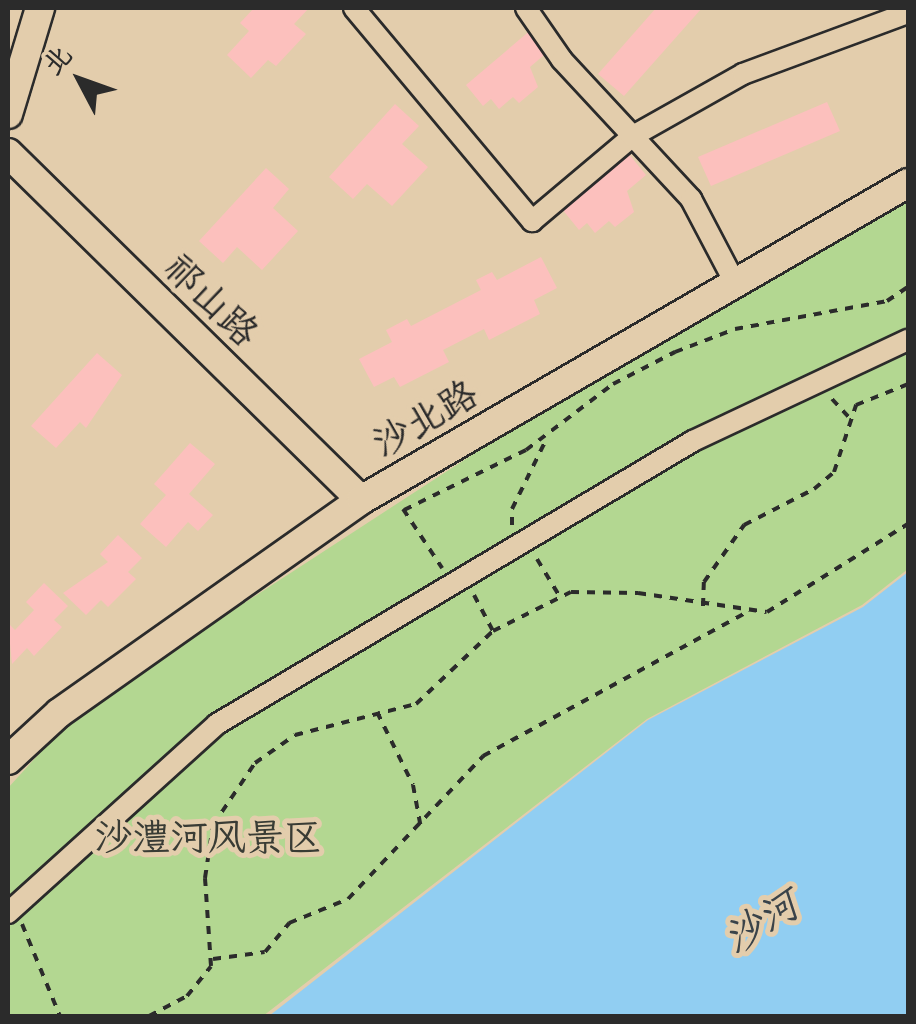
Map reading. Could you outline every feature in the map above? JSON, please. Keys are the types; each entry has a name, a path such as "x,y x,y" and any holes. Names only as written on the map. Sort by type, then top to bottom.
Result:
{"street":[{"path":"8,114 40,8"},
{"path":"354,8 532,221 633,136 743,74 908,13"},
{"path":"526,8 562,60 691,199 734,281"},
{"name":"祁山路","path":"8,153 361,500"},
{"name":"沙北路","path":"8,760 59,714 361,500 908,183"},
{"path":"12,909 218,724 456,576 694,441 908,340"}],"path":[{"path":"404,510 549,435 613,384 675,352 735,330 887,301 908,287"},
{"path":"823,380 849,417"},
{"path":"703,606 704,582 744,524 834,472 849,417 881,390 908,384"},
{"path":"549,435 512,508 518,541 560,598"},
{"path":"388,485 493,631"},
{"path":"149,1016 187,996 214,959 205,878 213,825 232,791 295,735 416,704 493,631 560,598 638,593 703,606 766,612 802,594 908,524"},
{"path":"214,959 265,952 290,923 348,899 421,828 483,756 749,612"},
{"path":"377,712 413,785 421,828"},
{"path":"12,909 60,1016"}],"green space":[{"name":"沙澧河风景区","path":"908,201 908,569 862,605 647,719 263,1016 8,1016 8,788 78,711 612,364"}],"water":[{"name":"沙河","path":"908,572 908,1016 269,1016 648,720 863,607"}],"building":[{"path":"254,8 309,8 294,24 306,34 276,66 268,60 251,78 227,55 249,31 240,23"},
{"path":"656,8 702,8 624,96 598,74"},
{"path":"532,29 550,50 530,67 538,87 519,103 513,97 499,109 491,99 483,106 466,85"},
{"path":"827,102 840,131 711,186 698,157"},
{"path":"395,104 419,126 402,144 428,167 392,206 367,184 353,199 329,177"},
{"path":"628,153 646,175 627,191 634,212 615,227 609,221 595,233 587,223 579,230 562,209"},
{"path":"266,168 289,189 273,208 298,231 262,270 237,247 223,263 199,241"},
{"path":"541,257 557,288 534,300 540,314 489,340 484,329 443,350 449,362 400,387 394,377 374,387 359,359 392,342 386,330 407,319 411,326 481,290 476,280 492,272 497,280"},
{"path":"97,353 122,375 86,428 80,422 56,448 31,426"},
{"path":"190,443 215,464 189,494 213,515 198,531 188,522 166,547 140,524 166,495 154,484"},
{"path":"118,535 142,558 128,572 136,579 108,607 101,600 86,615 63,593 108,562 100,554"},
{"path":"44,583 68,606 54,620 62,627 34,656 27,648 12,664 8,623 15,630 34,610 26,602"}]}
